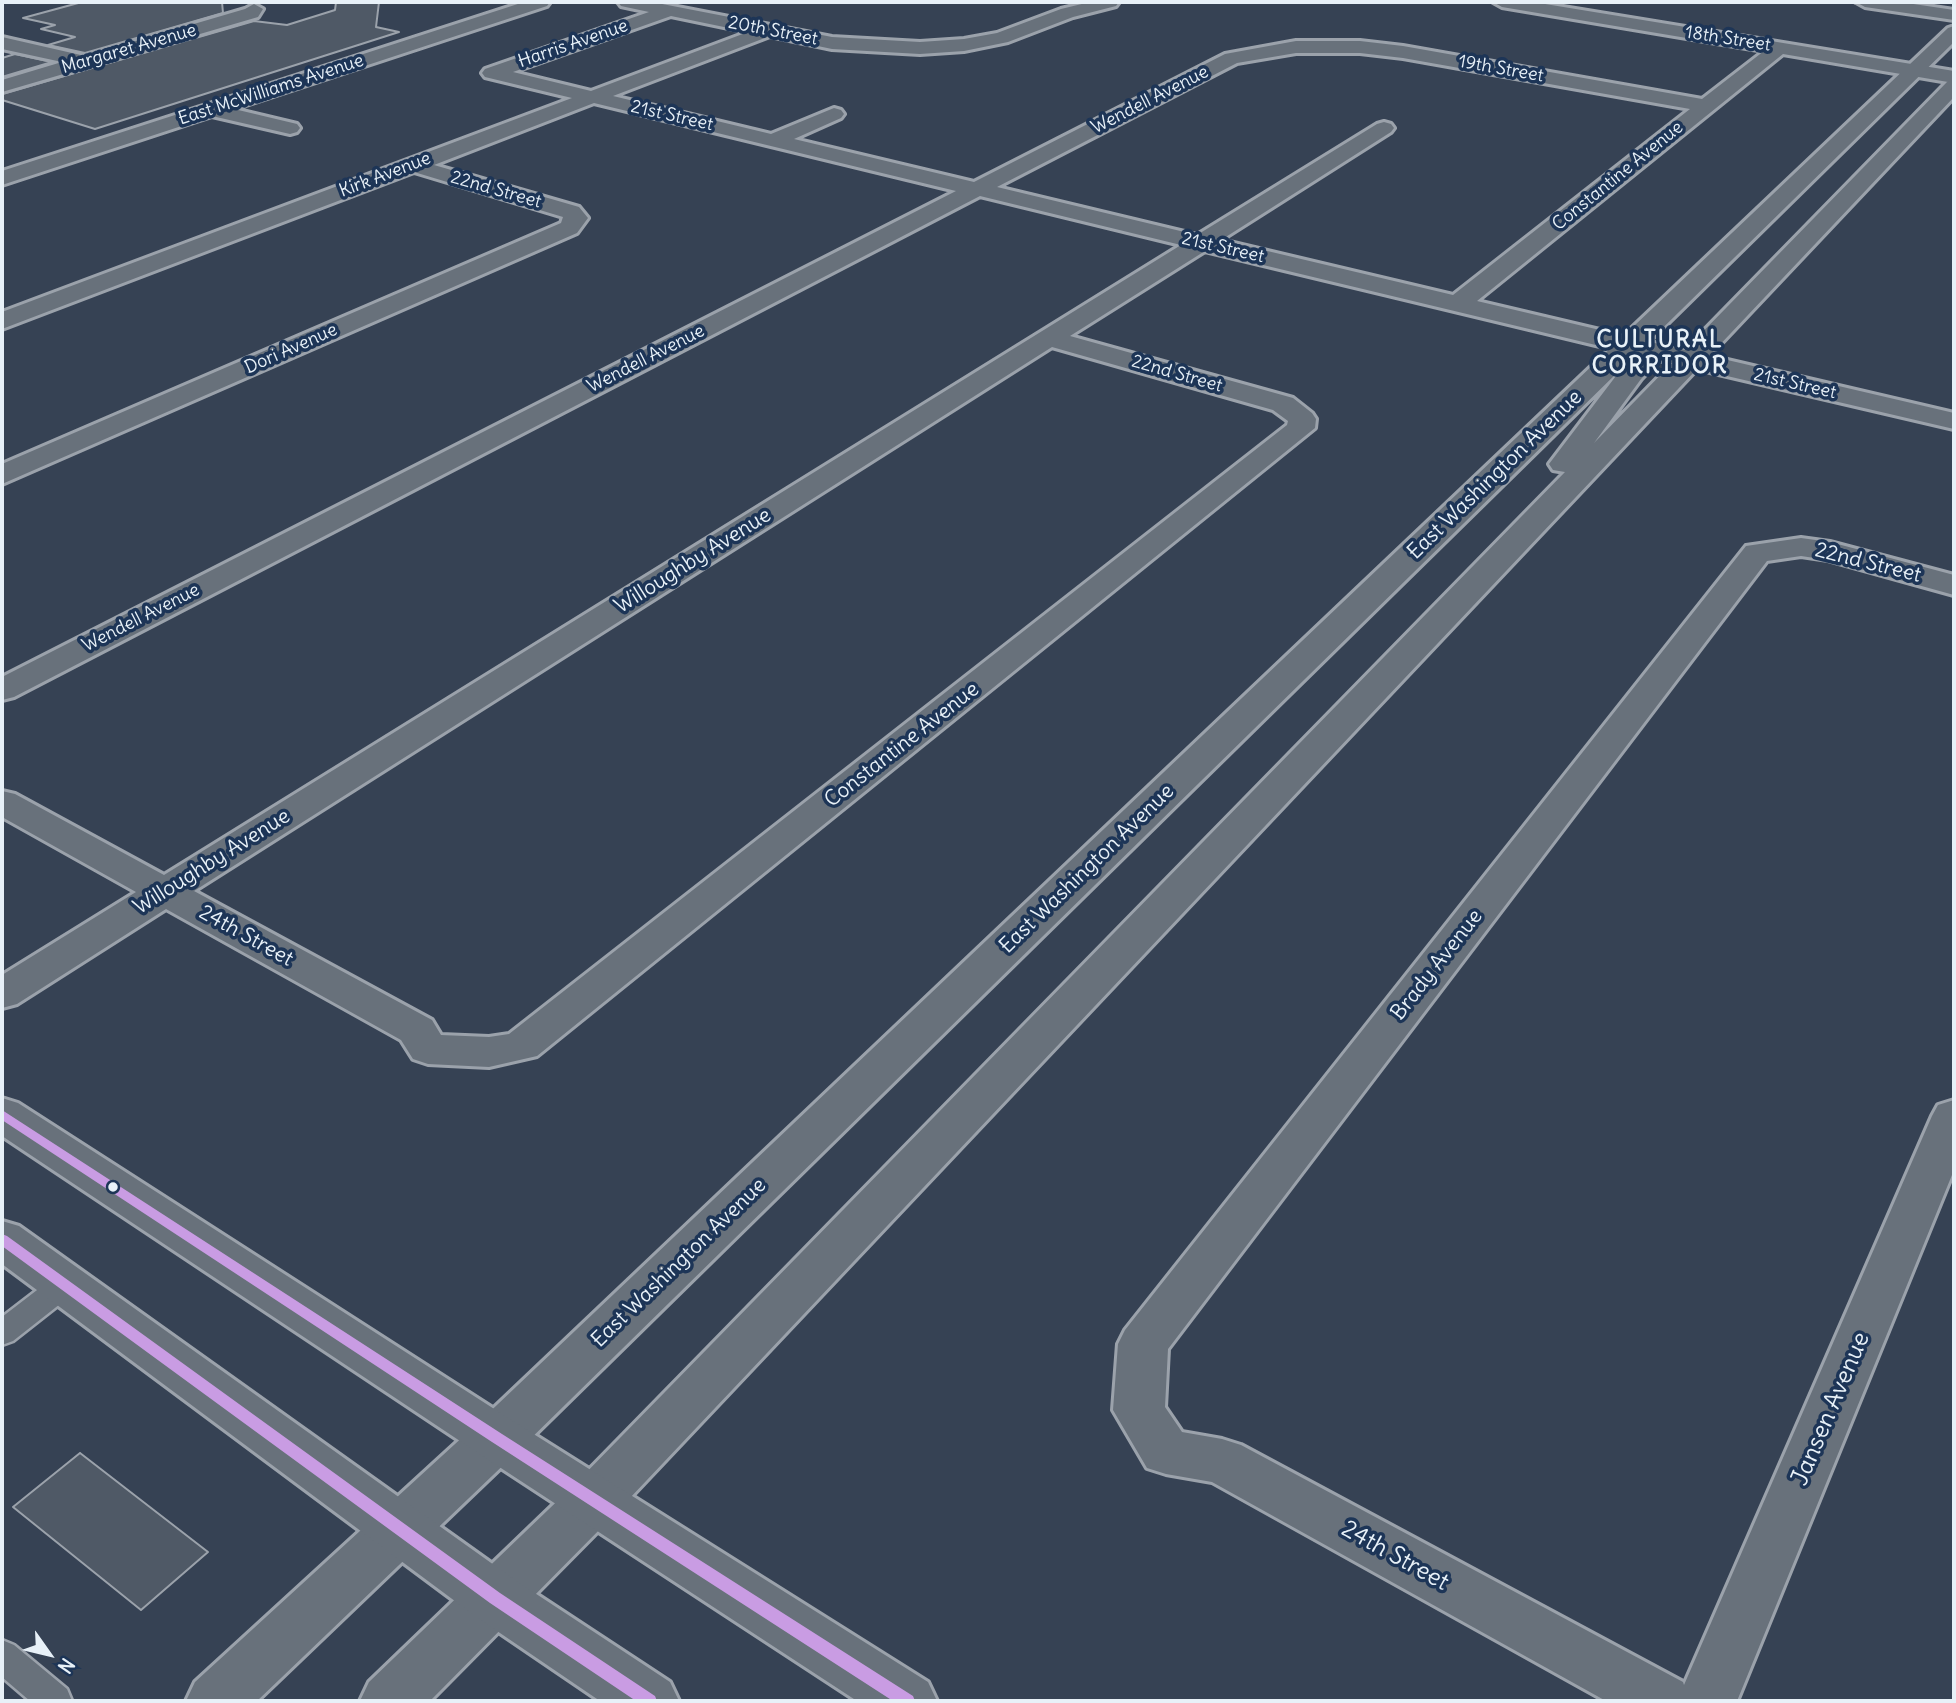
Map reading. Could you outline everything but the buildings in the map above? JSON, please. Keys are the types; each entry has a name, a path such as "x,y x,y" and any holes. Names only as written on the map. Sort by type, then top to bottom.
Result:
{"street":[{"name":"Margaret Avenue","path":"2,86 252,13 254,9 225,2"},
{"name":"East McWilliams Avenue","path":"2,178 541,2"},
{"name":"20th Street","path":"627,2 863,47 919,48 964,46 1001,38 1066,13 1110,2"},
{"name":"Harris Avenue","path":"492,73 694,2"},
{"name":"18th Street","path":"1502,2 1954,77"},
{"path":"1865,2 1954,15"},
{"name":"Kirk Avenue","path":"2,321 769,30"},
{"name":"East Washington Avenue","path":"390,1701 593,1501 1537,521 1752,227 1923,72 1954,32"},
{"path":"2,43 85,62"},
{"name":"19th Street","path":"1296,47 1360,47 1403,52 1705,106"},
{"name":"Wendell Avenue","path":"2,690 1232,58 1296,47"},
{"name":"Constantine Avenue","path":"1458,304 1779,48"},
{"path":"1871,171 1923,85 1923,72"},
{"name":"21st Street","path":"492,73 1954,421"},
{"name":"East Washington Avenue","path":"216,1701 1661,353 1871,171 1954,86"},
{"path":"210,109 290,128"},
{"path":"774,140 834,114"},
{"name":"Willoughby Avenue","path":"2,994 1384,128"},
{"path":"2,153 43,164"},
{"name":"22nd Street","path":"412,165 571,212 578,218"},
{"name":"Dori Avenue","path":"2,475 569,228 578,218"},
{"path":"1717,293 1732,273 1752,227"},
{"path":"1661,353 1688,334 1703,314"},
{"name":"22nd Street","path":"1047,338 1283,404 1302,419"},
{"name":"Constantine Avenue","path":"489,1052 522,1046 1301,428 1302,419"},
{"name":"22nd Street","path":"1782,549 1801,547 1830,551 1954,585"},
{"name":"Brady Avenue","path":"1139,1410 1143,1344 1756,553 1782,549"},
{"name":"24th Street","path":"2,802 417,1030 428,1049 489,1052"},
{"path":"2,1114 593,1501 907,1701"},
{"name":"Jansen Avenue","path":"1707,1701 1954,1116"},
{"path":"2,1239 495,1598 649,1701"},
{"name":"24th Street","path":"1139,1410 1166,1452 1222,1461 1662,1701"}],"lane":[{"path":"2,1333 64,1284"},
{"path":"2,1656 55,1701"}],"transit line":[{"path":"2,1114 497,1438 907,1701"},
{"path":"2,1239 495,1598 649,1701"}],"district":[{"name":"CULTURAL CORRIDOR","path":"1660,353"}]}
